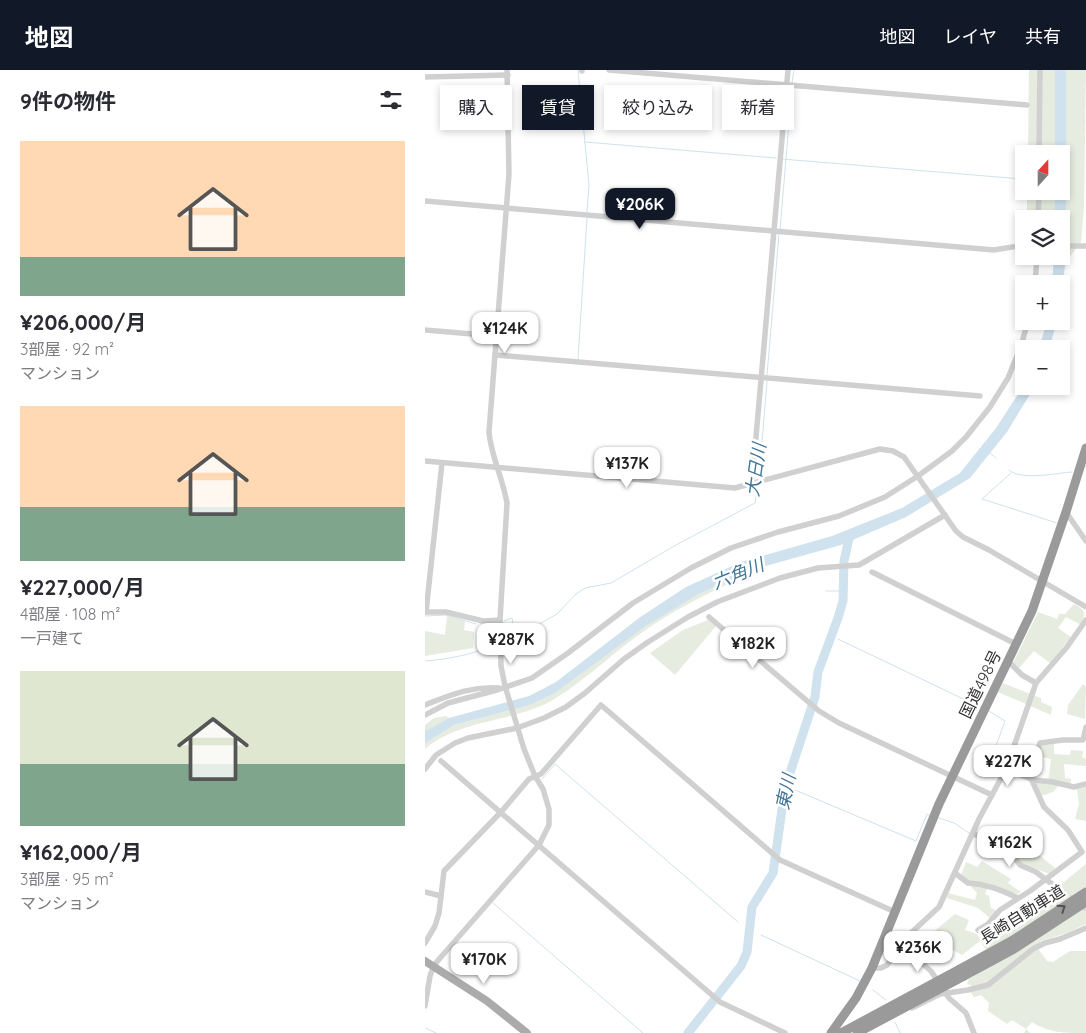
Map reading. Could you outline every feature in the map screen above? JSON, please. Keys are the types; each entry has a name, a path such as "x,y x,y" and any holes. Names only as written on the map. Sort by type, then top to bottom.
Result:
{"highway":[{"name":"国道498号","path":"831,1033 856,998 872,968 939,804 1032,611 1067,512 1086,448"},
{"name":"長崎自動車道","path":"857,1033 962,973 1086,892"},
{"name":"長崎自動車道","path":"841,1033 1014,948 1086,902"}],"main road":[{"path":"425,961 433,968 487,1001 527,1033"}],"street":[{"path":"609,70 786,85 787,70"},
{"path":"1039,145 1040,70"},
{"path":"425,77 507,72 509,174 489,432 490,443 507,503 500,620 501,666 504,688 535,776 543,789 549,809 549,825 539,845 433,968 425,1006"},
{"path":"794,86 1027,105"},
{"path":"752,483 782,130"},
{"path":"425,201 994,250 1015,246"},
{"path":"1070,246 1083,246"},
{"path":"425,330 496,336"},
{"path":"425,715 448,703 504,688 538,674 569,653 633,603 712,558 763,536 839,516 885,497 919,477 952,451 977,425 1008,378 1025,330"},
{"path":"495,355 981,396"},
{"path":"425,461 735,488 880,449 893,451 904,457 956,531 963,537 989,550 1086,607"},
{"path":"442,463 426,612 446,612 483,621 500,620"},
{"path":"1067,512 1086,541"},
{"path":"425,769 436,755 455,743 544,718 566,706 585,693 624,659 688,617 717,602 781,578 832,566 859,564 944,514"},
{"path":"872,572 1017,644"},
{"path":"709,617 810,704 839,723 992,795"},
{"path":"872,968 881,968 887,964 911,932 936,911 972,834 1006,769 1036,683 1067,647 1086,620"},
{"path":"1008,661 1022,675 1036,683"},
{"path":"425,704 482,687 504,688"},
{"path":"425,943 437,920 444,871 529,780 541,774 601,705 780,860 895,912"},
{"path":"977,930 988,924 1000,910 1082,852 1068,830 1044,807 1029,774 1040,743 1083,740 1086,727"},
{"path":"441,760 720,1002 785,1033"},
{"path":"1006,769 1030,779 1074,787 1086,784"},
{"path":"972,834 987,840 992,846 1004,853 1013,855 1023,867 1047,878 1056,887"},
{"path":"955,873 968,883 989,885 1018,898"},
{"path":"425,892 441,896"},
{"path":"865,1033 940,994 988,985 1033,949 1086,928"},
{"path":"902,946 931,971 949,998 966,1013 974,1033"},
{"path":"425,968 433,968"}],"shaded area":[{"path":"1029,70 1055,70 1055,145 1028,145"},
{"path":"1066,70 1086,70 1084,207 1081,242 1070,257 1070,210 1066,210 1066,200 1070,200 1070,145 1066,145"},
{"path":"1027,200 1055,200 1054,210 1027,210"},
{"path":"748,571 748,574 659,621 556,698 524,712 455,731 425,749 425,743 454,725 530,705 555,693 646,625 697,595"},
{"path":"1074,604 1084,612 1081,625 1066,617 1058,628 1071,637 1050,663 1034,651 1019,668 1013,663 1038,612 1057,619 1059,614 1065,614"},
{"path":"447,616 465,621 464,630 474,632 473,648 425,656 425,631 445,635"},
{"path":"708,620 716,626 675,675 650,653 683,630"},
{"path":"1003,683 1041,698 1041,702 1052,707 1051,715 998,692"},
{"path":"1083,684 1086,687 1085,719 1067,714 1068,705"},
{"path":"446,716 449,718 425,731 425,725 434,718"},
{"path":"1054,744 1054,754 1070,755 1071,750 1083,751 1082,757 1086,759 1086,766 1064,764 1065,778 1071,779 1070,787 1059,785 1053,792 1041,796 1034,782 1048,782 1051,759 1038,756 1042,745"},
{"path":"1086,787 1086,821 1075,819 1079,804 1077,789"},
{"path":"1026,831 1032,835 1027,845 1055,868 1050,874 1022,864 1015,853"},
{"path":"982,861 1011,879 1008,883 1021,892 1017,894 989,884 985,894 989,896 991,908 998,911 990,918 978,908 947,898 948,893 975,900 977,893 961,876 966,862 977,867"},
{"path":"1086,864 1086,924 1067,933 1041,941 1037,947 1047,961 1053,962 1070,951 1086,951 1086,1033 1057,1032 1032,1022 1026,1029 1012,1020 1007,1024 988,1011 989,1003 981,995 974,997 971,993 971,985 967,984 968,980 996,962 982,944 987,933 1005,921 1050,900 1064,882"},
{"path":"955,914 969,920 965,930 977,934 981,940 962,955 949,948 934,951 916,940 919,936 925,939"}],"water":[{"path":"1055,70 1066,70 1066,145 1055,145"},
{"path":"1055,200 1066,200 1066,210 1054,210"},
{"path":"1053,265 1065,265 1064,275 1053,275"},
{"path":"1044,330 1054,330 1052,340 1042,340"},
{"name":"六角川","path":"1017,395 1030,395 1007,432 970,478 906,517 841,545 748,571 697,595 647,625 555,693 530,705 454,725 425,743 425,731 449,718 529,696 556,682 639,618 686,587 741,562 832,536 902,508 960,473 996,428"}],"waterway":[{"path":"578,70 589,185 587,212"},
{"name":"大日川","path":"792,83 794,70"},
{"name":"大日川","path":"780,230 788,130"},
{"path":"585,142 776,158"},
{"path":"782,159 1015,178"},
{"path":"578,359 587,218"},
{"name":"大日川","path":"767,375 779,234"},
{"name":"大日川","path":"759,479 767,381"},
{"path":"989,452 996,458"},
{"path":"1009,470 1014,473 1030,476 1072,472"},
{"path":"1011,473 982,499 1057,523"},
{"name":"大日川","path":"503,642 557,614 576,594 585,588 611,583 676,545 755,503 758,483"},
{"name":"東川","path":"688,1033 741,966 747,952 752,907 773,873 785,788 815,697 818,672 843,601 844,561 850,534"},
{"path":"826,591 843,591"},
{"path":"425,616 446,615 476,624"},
{"path":"504,621 512,618 515,635"},
{"path":"484,625 495,624"},
{"path":"838,639 980,707"},
{"name":"大日川","path":"425,661 463,655 499,643"},
{"path":"989,711 1005,721 993,754 1004,766 999,777"},
{"path":"542,779 555,764 738,922"},
{"path":"795,790 916,841 927,814 929,815"},
{"path":"939,818 954,823 969,833"},
{"path":"1002,855 1008,856"},
{"path":"493,903 643,1033"},
{"path":"761,935 860,981"},
{"path":"873,990 886,1000"},
{"path":"895,1022 900,1033"},
{"path":"425,1028 436,1033"}],"tunnel":[{"path":"1056,887 1086,909"}]}
